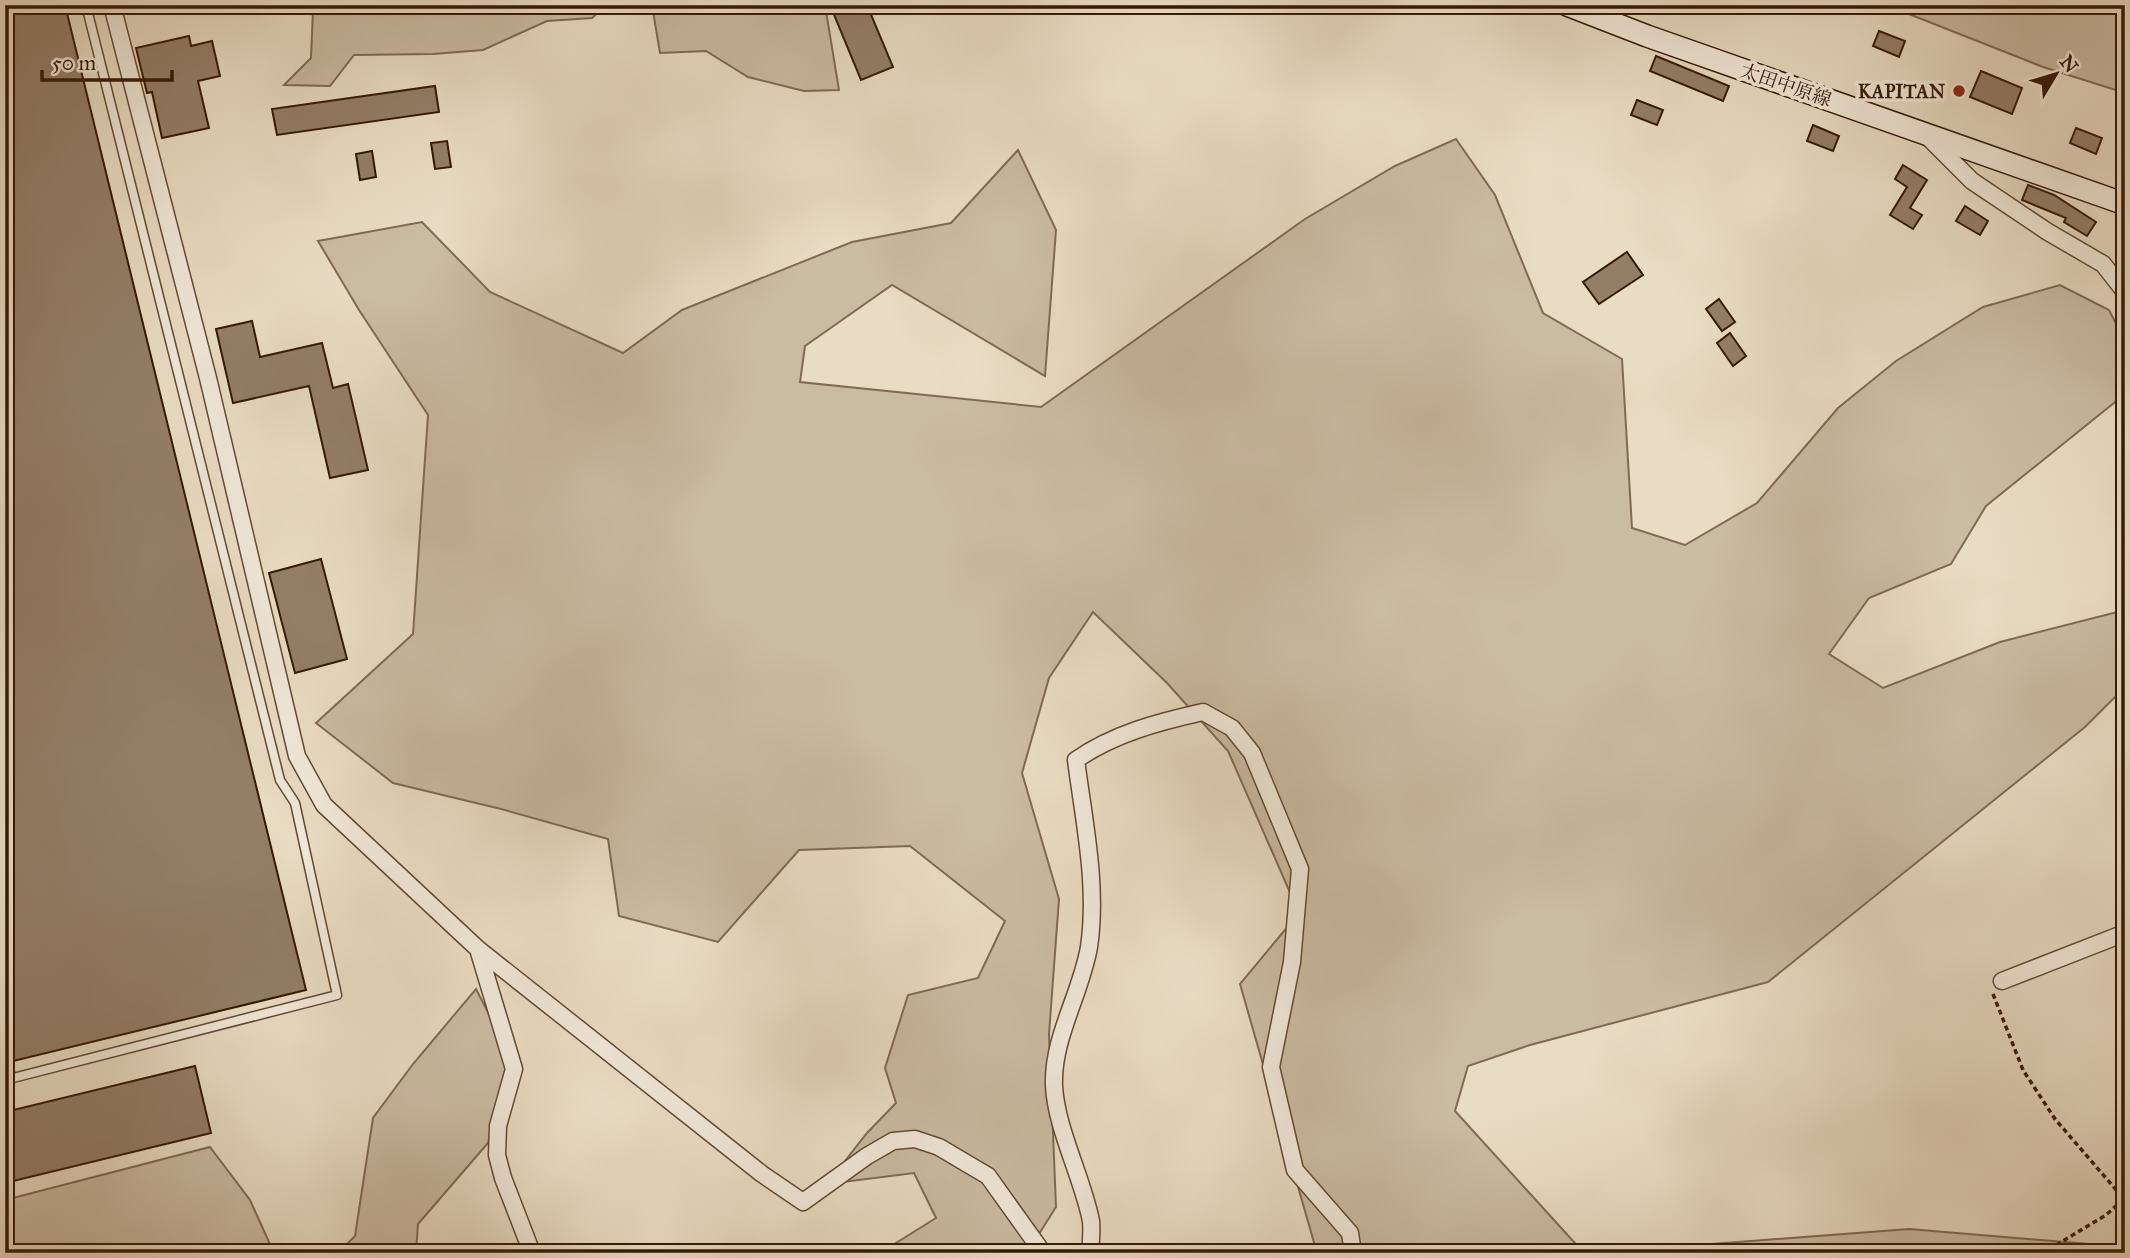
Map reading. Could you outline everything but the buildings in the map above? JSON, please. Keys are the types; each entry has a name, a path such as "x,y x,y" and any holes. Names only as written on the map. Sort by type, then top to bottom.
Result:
{"main road":[{"name":"太田中原線","path":"1567,5 1647,36 2125,204"}],"street":[{"path":"112,5 205,365 297,756 324,805 478,949 762,1174 803,1202 867,1156 893,1141 915,1139 939,1147 988,1176 1043,1253"},
{"path":"1927,135 1972,181 2048,232 2103,264 2125,292"},
{"path":"1090,1253 1091,1223 1054,1089 1054,1062 1088,951 1093,899 1076,760 1097,746 1159,722 1203,712 1231,729 1252,753 1300,869 1292,962 1270,1067 1296,1170 1350,1233 1353,1253"},
{"path":"2002,981 2125,933"},
{"path":"478,949 514,1069 498,1126 498,1155 503,1178 532,1253"}],"lane":[{"path":"5,1080 337,995 295,803 279,780 86,5"}],"path":[{"path":"2002,981 1992,995 2023,1070 2055,1119 2124,1199 2106,1215 2043,1253"}],"shaded area":[{"path":"311,5 606,5 592,18 547,21 483,50 354,55 330,86 284,85 311,58"},
{"path":"652,5 825,5 839,90 804,91 748,77 706,51 660,53"},
{"path":"1886,5 2125,5 2125,93 2043,67"},
{"path":"1456,139 1495,195 1543,313 1622,359 1632,528 1685,545 1757,503 1838,408 1896,361 1983,307 2060,285 2109,310 2125,341 2125,394 1986,506 1951,564 1869,598 1829,654 1883,688 2000,642 2125,610 2125,687 2085,727 1768,982 1530,1045 1468,1066 1455,1111 1584,1253 1317,1253 1240,984 1299,913 1228,751 1167,683 1093,612 1049,678 1022,773 1059,899 1049,1034 1056,1207 1027,1253 880,1253 936,1218 914,1173 827,1184 867,1133 896,1103 885,1068 908,995 978,978 1005,921 910,846 799,850 718,942 619,916 608,839 393,783 316,723 413,634 428,415 359,310 318,241 422,222 490,292 623,353 682,310 852,242 951,223 1018,150 1056,230 1045,376 892,285 805,346 800,382 1041,407 1305,219 1395,166"},
{"path":"476,989 509,1053 488,1143 418,1224 416,1253 338,1253 355,1236 373,1118 413,1064"},
{"path":"210,1147 250,1200 274,1253 5,1253 5,1200"},
{"path":"1909,1229 2125,1247 2125,1253 1595,1253"}],"place":[{"name":"KAPITAN","path":"1959,91"}]}
